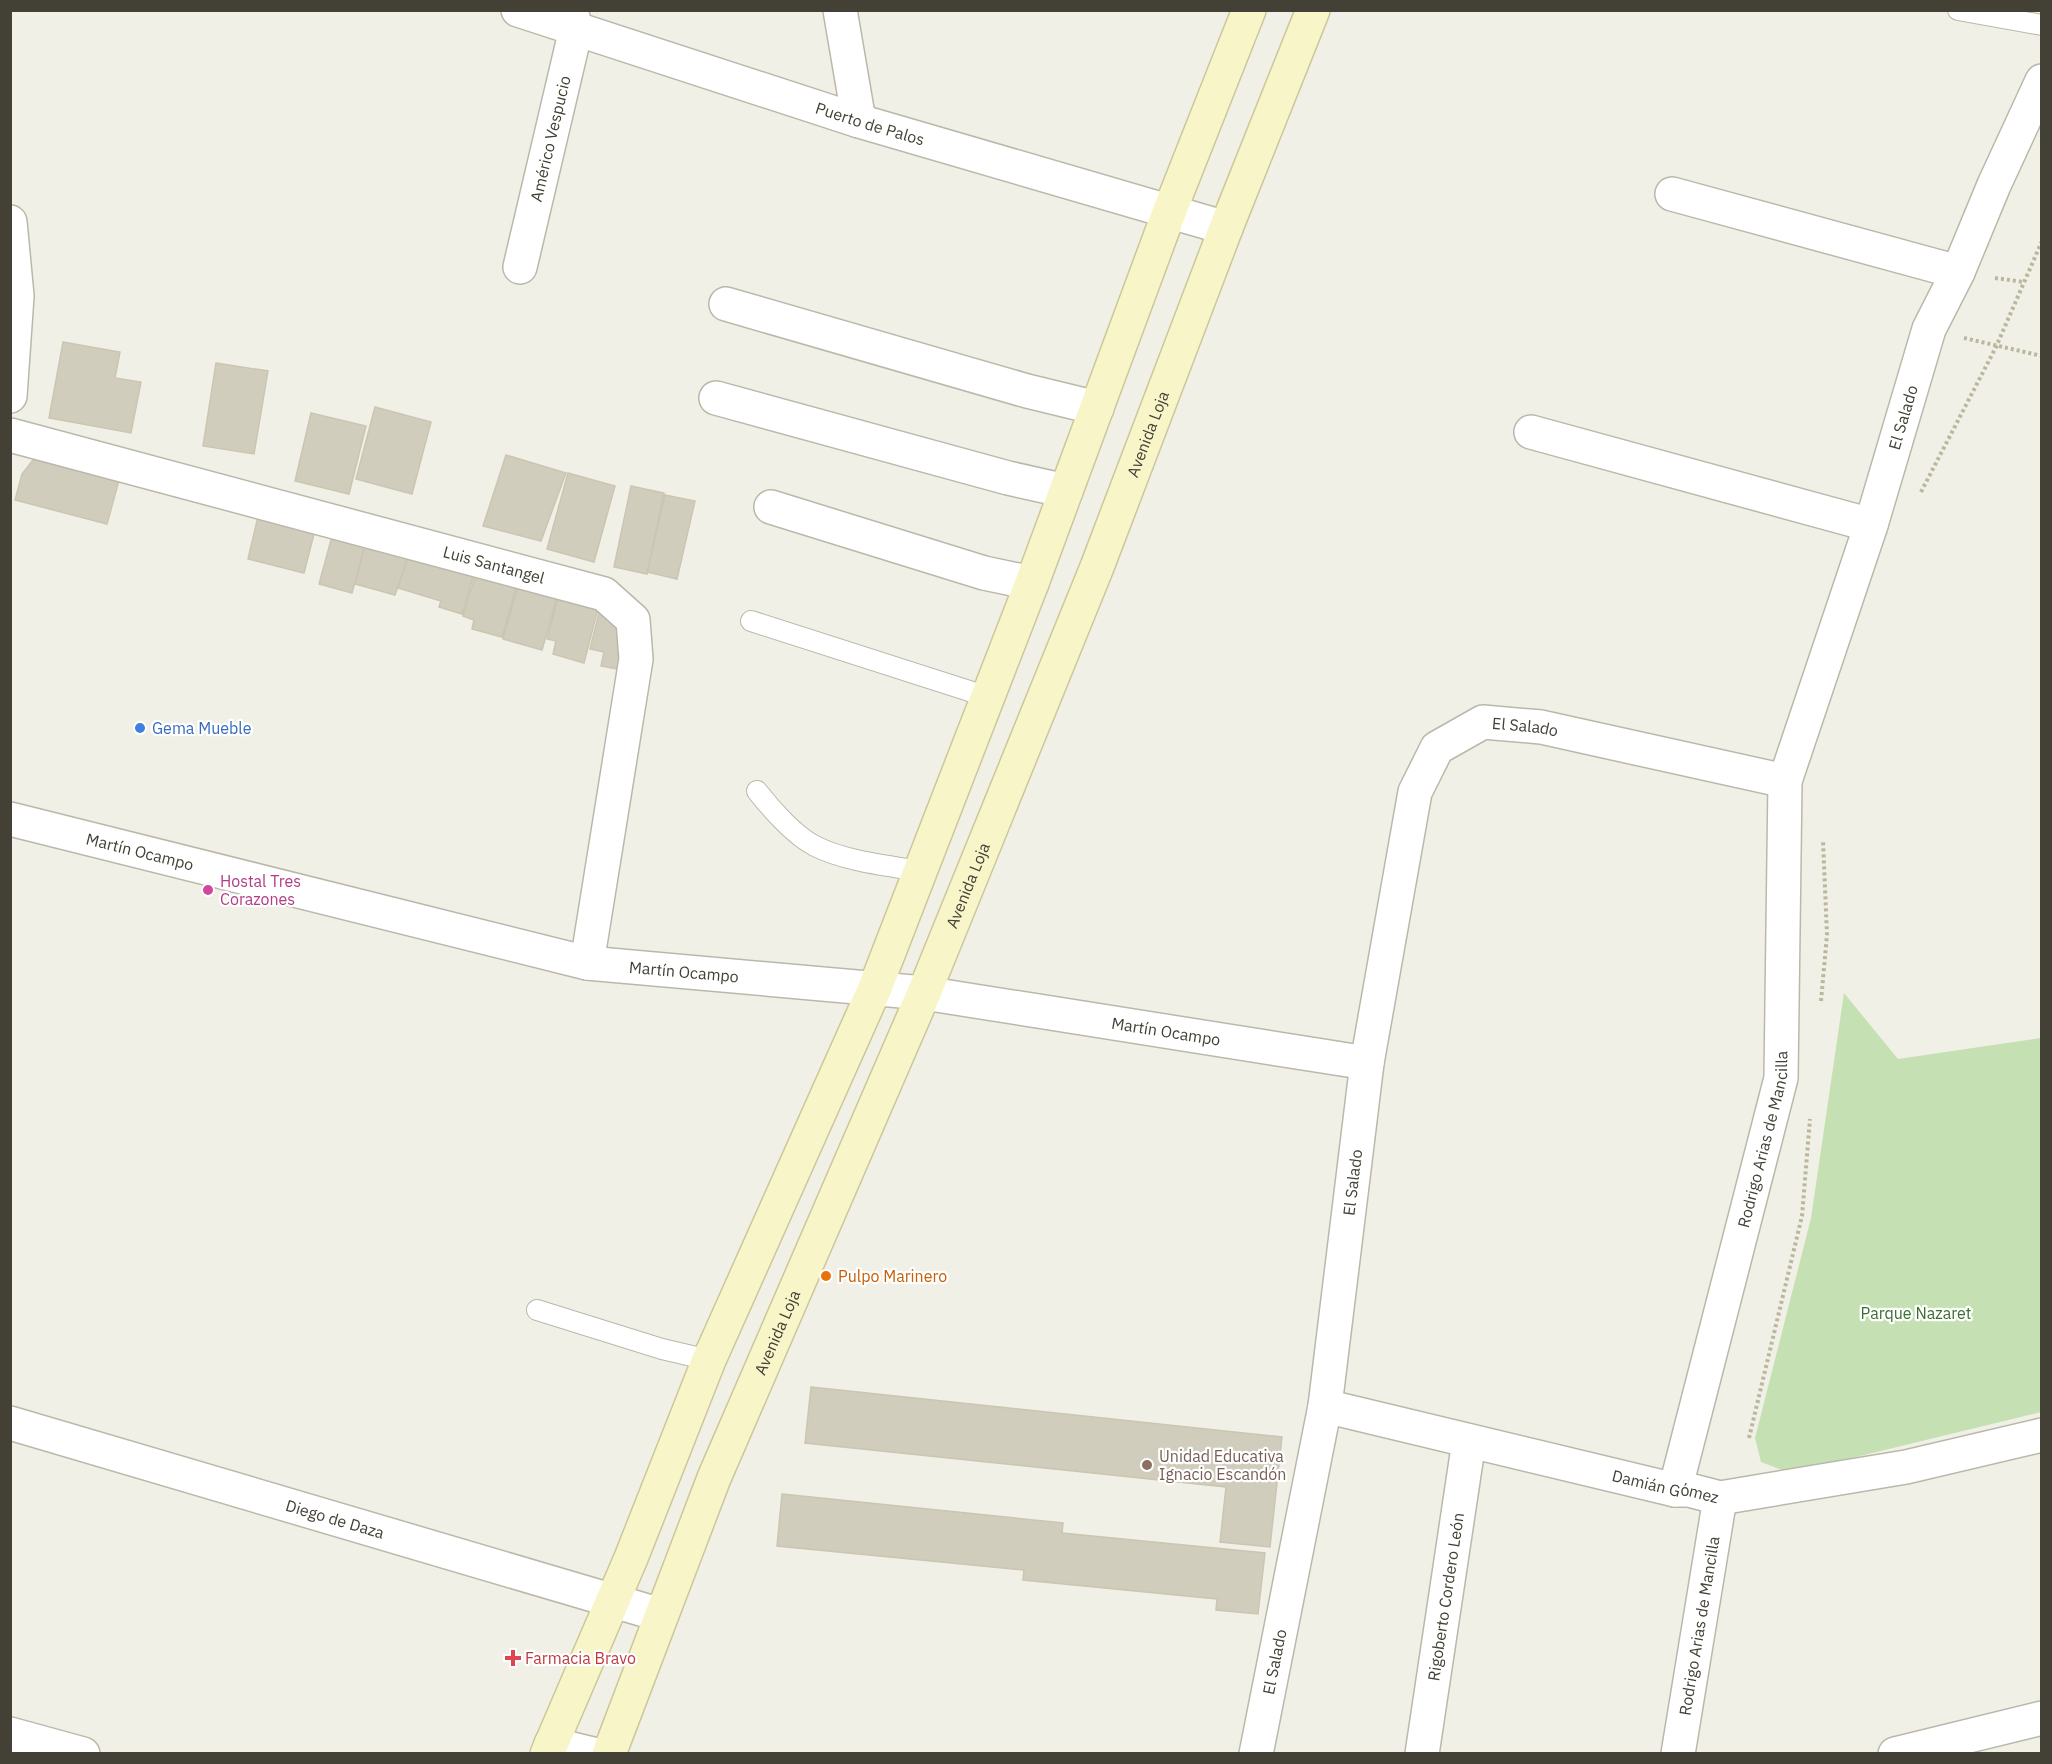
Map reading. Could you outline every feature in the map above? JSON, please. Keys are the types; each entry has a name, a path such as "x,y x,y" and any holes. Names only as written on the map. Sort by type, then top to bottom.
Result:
{"main road":[{"path":"549,1749 631,1558 709,1360 875,988 1032,583 1170,210 1249,10"},
{"name":"Avenida Loja","path":"609,1754 714,1478 924,993 1097,567 1226,228 1313,10"}],"street":[{"name":"Puerto de Palos","path":"518,10 574,20 859,121 1226,228"},
{"path":"840,10 859,121"},
{"name":"Américo Vespucio","path":"520,267 574,20"},
{"name":"El Salado","path":"1256,1754 1325,1406 1367,1063 1415,792 1437,748 1483,722 1541,728 1785,781 1871,525 1929,329 1958,272 1994,185 2042,81"},
{"path":"1672,194 1958,272"},
{"path":"10,222 17,296 10,396"},
{"path":"726,304 1016,388 1097,408"},
{"path":"716,398 1008,478 1066,491"},
{"path":"1531,432 1871,525"},
{"name":"Luis Santangel","path":"10,435 604,594 633,620 636,659 587,963"},
{"path":"771,507 984,573 1032,583"},
{"name":"Rodrigo Arias de Mancilla","path":"1675,1490 1781,1078 1785,781"},
{"name":"Martín Ocampo","path":"10,819 587,963 924,993 1367,1063"},
{"name":"Damián Gómez","path":"1325,1406 1675,1490 1689,1490 1720,1498 1906,1467 2042,1435"},
{"name":"Diego de Daza","path":"10,1423 661,1615"},
{"name":"Rigoberto Cordero León","path":"1422,1754 1469,1441"},
{"name":"Rodrigo Arias de Mancilla","path":"1678,1754 1720,1498"},
{"path":"1895,1754 2042,1718"},
{"path":"10,1734 83,1754"},
{"path":"549,1749 592,1754"}],"lane":[{"path":"1958,10 2042,25"},
{"path":"751,621 988,697"},
{"path":"757,791 776,814 815,846 859,861 920,871"},
{"path":"537,1310 662,1349 709,1360"}],"path":[{"path":"1920,493 1996,347 2042,241"},
{"path":"1929,329 1996,347 2042,356"},
{"path":"1821,1005 1827,935 1823,834"},
{"path":"1749,1438 1802,1216 1811,1111"}],"green space":[{"name":"Parque Nazaret","path":"1844,993 1898,1059 2041,1038 2041,1412 1790,1473 1761,1462 1755,1438 1811,1218"}],"building":[{"path":"63,342 120,352 115,378 141,382 131,433 49,418"},
{"path":"216,363 268,371 254,454 203,446"},
{"path":"375,407 431,422 412,494 356,479"},
{"path":"311,413 366,426 349,494 295,481"},
{"path":"52,455 121,473 107,524 15,500 22,474 33,460"},
{"path":"506,455 566,473 541,541 483,526"},
{"path":"568,473 615,486 594,562 547,549"},
{"path":"631,486 664,493 647,574 614,567"},
{"path":"665,495 695,501 677,579 647,572"},
{"path":"260,508 317,522 304,573 248,559"},
{"path":"334,529 367,538 352,593 319,584"},
{"path":"367,538 409,554 395,595 355,584"},
{"path":"409,554 474,574 462,614 439,607 441,601 398,588"},
{"path":"478,567 519,578 502,637 472,629 474,620 463,616"},
{"path":"520,579 559,590 542,650 503,639"},
{"path":"560,591 600,601 584,663 553,654 556,641 547,639"},
{"path":"602,601 634,651 632,672 601,666 604,652 590,649"},
{"name":"Unidad Educativa Ignacio Escandón","path":"811,1387 1282,1437 1270,1547 1220,1542 1226,1487 805,1443"},
{"path":"782,1494 1063,1523 1062,1533 1265,1553 1258,1614 1216,1610 1217,1599 1023,1580 1024,1570 777,1546"}],"place":[{"name":"Gema Mueble","path":"140,728"},
{"name":"Hostal Tres Corazones","path":"208,890"},
{"name":"Pulpo Marinero","path":"826,1276"},
{"name":"Unidad Educativa Ignacio Escandón","path":"1147,1465"},
{"name":"Farmacia Bravo","path":"513,1658"}]}
